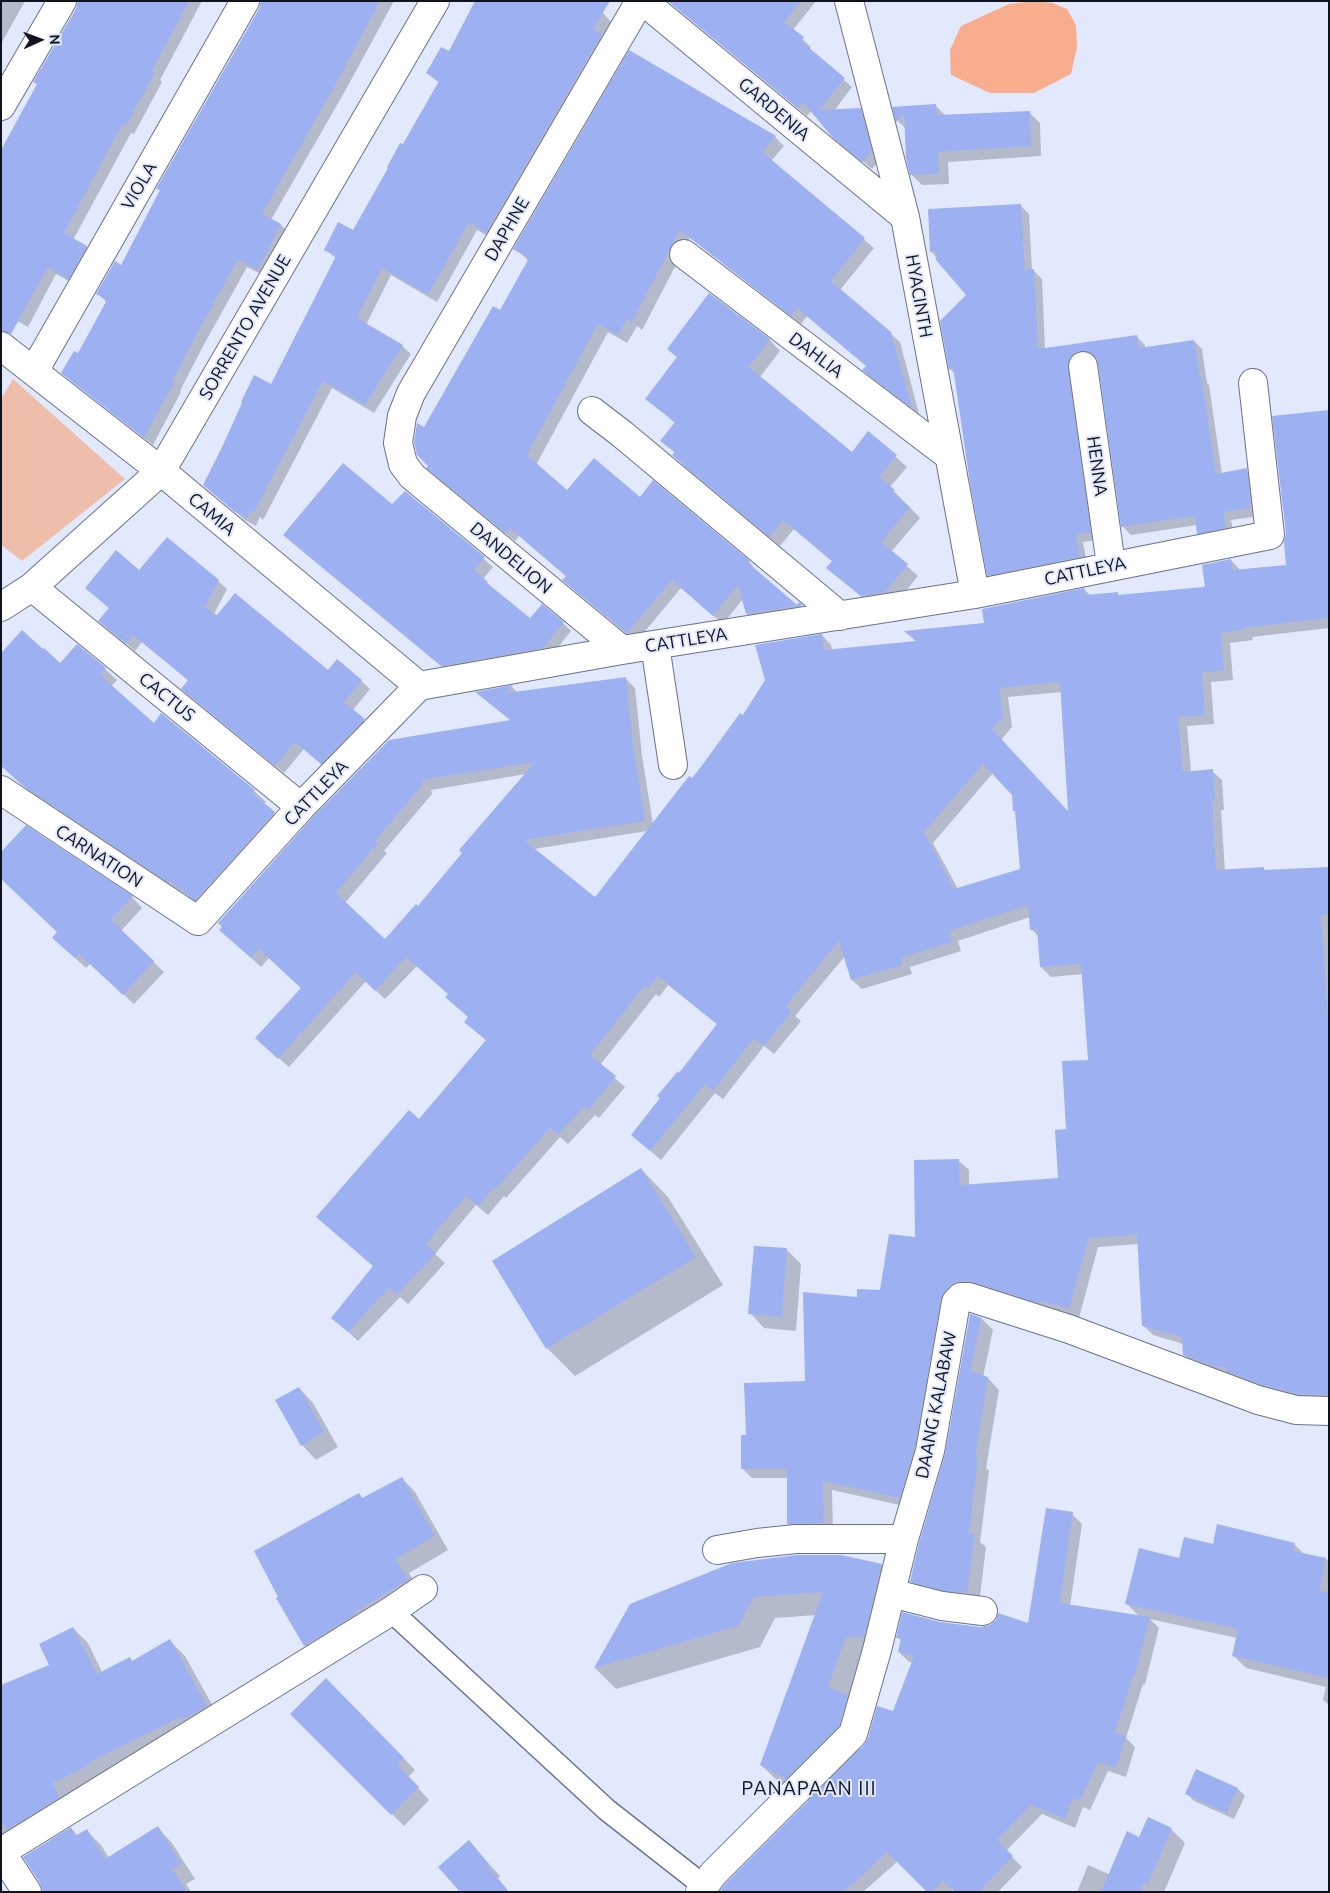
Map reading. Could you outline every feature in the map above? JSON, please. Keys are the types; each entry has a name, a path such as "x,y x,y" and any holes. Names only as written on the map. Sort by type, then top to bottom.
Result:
{"street":[{"path":"1,106 62,1"},
{"name":"VIOLA","path":"34,371 245,1"},
{"name":"SORRENTO AVENUE","path":"1,607 32,587 161,471 435,1"},
{"name":"GARDENIA","path":"641,1 905,217"},
{"name":"DAPHNE","path":"402,464 398,443 402,416 411,392 641,1"},
{"name":"HYACINTH","path":"849,1 905,217 975,594"},
{"name":"DAHLIA","path":"684,254 948,455"},
{"name":"CAMIA","path":"1,346 161,471 419,686"},
{"name":"HENNA","path":"1083,366 1111,565"},
{"name":"CATTLEYA","path":"198,921 302,807 419,686 622,650 975,594 1111,565 1270,535 1252,383"},
{"path":"592,411 840,616"},
{"name":"DANDELION","path":"402,464 412,476 622,650"},
{"name":"CACTUS","path":"32,587 302,807"},
{"path":"655,645 673,765"},
{"name":"CARNATION","path":"3,794 198,921"},
{"name":"DAANG KALABAW","path":"702,1889 713,1874 854,1734 877,1650 904,1538 930,1451 956,1302 961,1297 969,1297 1069,1329 1258,1400 1296,1410 1329,1411"},
{"path":"718,1550 757,1542 904,1538"},
{"path":"26,1892 1,1852 423,1589"},
{"path":"891,1593 942,1606 983,1611"}],"lane":[{"path":"390,1611 607,1810 702,1889"}],"shaded area":[{"path":"1033,1 1053,3 1067,9 1076,25 1077,47 1071,74 1034,93 990,93 951,75 950,50 961,26 1009,4"},
{"path":"13,379 125,479 22,561 1,545 1,399"}],"building":[{"path":"78,1 189,1 152,71 155,73 125,127 122,125 64,233 87,246 69,279 48,267 11,334 1,331 1,150 37,84 33,82 76,9"},
{"path":"261,1 380,1 337,82 262,214 281,224 258,270 238,259 193,341 172,382 174,383 144,438 61,373 74,351 78,353 107,300 96,294 115,261 121,265 160,190 156,189 259,9"},
{"path":"475,1 610,1 593,29 602,34 486,233 469,222 428,295 382,268 357,318 403,345 365,405 323,381 254,512 251,510 247,518 235,512 203,485 254,375 271,384 336,256 324,250 338,222 353,230 400,143 403,144 439,81 426,73 441,47 449,51"},
{"path":"668,1 801,1 784,22 804,37 801,41 845,78 819,110 861,108 872,151 862,162 833,138 803,102 798,108"},
{"path":"629,50 776,136 762,152 865,238 831,281 891,332 912,408 862,370 866,366 797,308 791,316 680,230 632,322 627,318 618,335 598,324 527,455 567,490 594,458 640,497 653,480 750,561 753,567 797,605 799,602 803,605 746,614 738,585 713,616 672,580 627,633 562,580 566,576 510,528 505,533 426,468 428,466 417,455 414,442 417,423 424,427 493,306 500,310 529,258 513,249"},
{"path":"936,104 937,115 1030,111 1031,146 938,152 939,174 910,175 906,158 904,113 896,122 892,107"},
{"path":"1021,204 1025,270 1034,269 1038,349 1137,335 1139,348 1194,340 1216,474 1247,468 1251,508 1224,512 1226,528 1197,534 1195,516 1121,527 1098,364 1096,357 1089,352 1080,351 1074,353 1069,360 1068,368 1091,532 1076,534 1080,557 987,576 970,483 953,367 949,370 940,321 966,295 936,260 936,251 930,252 928,209"},
{"path":"709,293 770,339 749,367 852,452 868,431 897,455 879,477 895,490 893,493 910,507 881,542 908,564 885,592 861,596 826,568 832,561 783,520 769,537 672,455 675,452 660,441 675,422 645,399 677,357 667,349"},
{"path":"1329,410 1329,618 1243,628 1243,630 1221,633 1224,671 1202,672 1205,715 1178,717 1183,772 1213,769 1215,800 1212,801 1216,870 1264,867 1264,870 1329,867 1329,915 1321,915 1329,1034 1329,1395 1298,1394 1263,1385 1228,1372 1225,1367 1216,1367 1183,1355 1182,1337 1142,1326 1137,1235 1089,1238 1069,1309 1042,1301 1041,1304 969,1281 955,1282 945,1291 941,1299 915,1447 900,1498 823,1481 824,1523 787,1524 787,1469 741,1469 741,1435 746,1435 744,1383 805,1381 803,1292 857,1297 857,1289 880,1290 889,1234 915,1237 914,1160 959,1159 960,1185 1058,1178 1055,1130 1066,1129 1062,1061 1088,1060 1081,964 1040,967 1037,929 1030,930 1028,905 949,931 952,942 901,958 903,965 851,980 839,941 786,1006 792,1011 764,1046 754,1038 713,1091 705,1084 650,1151 631,1135 660,1098 657,1096 678,1071 679,1073 717,1024 658,976 649,988 645,985 590,1055 616,1076 589,1110 585,1106 558,1135 550,1128 496,1189 494,1188 478,1206 466,1196 426,1244 436,1253 397,1295 389,1288 348,1332 331,1318 373,1266 316,1217 409,1110 419,1119 486,1040 464,1022 468,1017 445,997 448,994 406,957 375,991 356,972 278,1059 255,1038 301,988 259,949 251,958 219,930 222,927 218,923 312,818 389,740 511,720 475,692 513,685 506,693 626,677 633,745 645,821 524,840 595,897 689,776 692,778 740,713 743,715 765,680 755,645 822,634 824,650 916,641 904,631 984,623 982,609 1084,588 1086,595 1118,592 1118,595 1203,587 1205,586 1202,565 1231,559 1233,570 1286,565 1284,542 1286,533 1272,416","holes":["1060,682 1068,811 992,729 1003,717 999,688","535,762 459,850 462,853 418,906 416,904 385,939 336,893 378,843 375,841 423,784 422,780","983,764 1012,795 1020,869 954,889 924,832"]},
{"path":"343,463 392,504 405,491 485,557 474,570 530,618 542,604 564,622 543,648 441,666 283,535"},
{"path":"167,537 219,580 205,607 217,615 235,593 328,670 337,659 362,680 344,702 365,719 321,764 295,742 275,766 181,689 188,680 133,635 126,644 98,621 109,608 85,588 116,550 139,570"},
{"path":"22,630 60,663 77,644 106,668 100,675 154,723 161,713 255,790 252,793 275,812 195,901 170,881 168,883 22,785 1,766 1,653"},
{"path":"26,825 133,896 111,920 154,961 123,995 79,954 75,958 52,938 57,932 1,879 1,852"},
{"path":"641,1168 696,1257 546,1349 492,1261"},
{"path":"754,1246 787,1248 782,1317 748,1314"},
{"path":"970,1314 982,1318 970,1371 988,1377 975,1458 978,1458 969,1534 975,1534 967,1593 945,1591 910,1582 919,1543 945,1454"},
{"path":"299,1387 324,1432 301,1446 275,1400"},
{"path":"402,1477 435,1536 396,1559 408,1580 304,1646 276,1598 278,1597 254,1551 359,1493 362,1498"},
{"path":"1046,1508 1073,1512 1060,1603 1150,1617 1135,1675 1115,1733 1126,1736 1116,1768 1098,1762 1080,1801 1073,1798 1065,1819 1031,1805 997,1840 1013,1856 979,1892 955,1892 943,1880 932,1892 927,1892 887,1852 844,1892 719,1892 864,1745 868,1738 877,1706 893,1711 914,1656 898,1652 901,1638 896,1638 902,1612 940,1622 981,1627 990,1625 996,1620 998,1613 1028,1623"},
{"path":"1217,1524 1295,1543 1293,1551 1326,1558 1319,1590 1329,1593 1329,1678 1232,1656 1238,1629 1125,1604 1139,1548 1179,1558 1184,1537 1213,1544"},
{"path":"797,1555 841,1555 882,1564 864,1637 846,1637 828,1687 848,1695 839,1726 786,1779 760,1765 823,1592 754,1597 738,1626 594,1668 630,1604 732,1563"},
{"path":"73,1627 97,1674 130,1657 132,1661 170,1639 207,1706 182,1720 181,1717 90,1762 91,1764 53,1783 59,1798 6,1830 1,1822 1,1685 49,1665 39,1644"},
{"path":"326,1678 404,1758 397,1765 419,1787 391,1815 290,1714"},
{"path":"1196,1769 1238,1788 1227,1813 1185,1794"},
{"path":"1148,1817 1172,1828 1148,1884 1144,1882 1140,1892 1101,1892 1127,1831 1139,1837"},
{"path":"158,1826 181,1864 172,1869 187,1892 43,1892 40,1883 23,1857 71,1827 75,1836 87,1829 105,1859"},
{"path":"469,1840 489,1864 487,1866 509,1892 460,1892 438,1867"}],"district":[{"name":"PANAPAAN III","path":"809,1788"}]}
